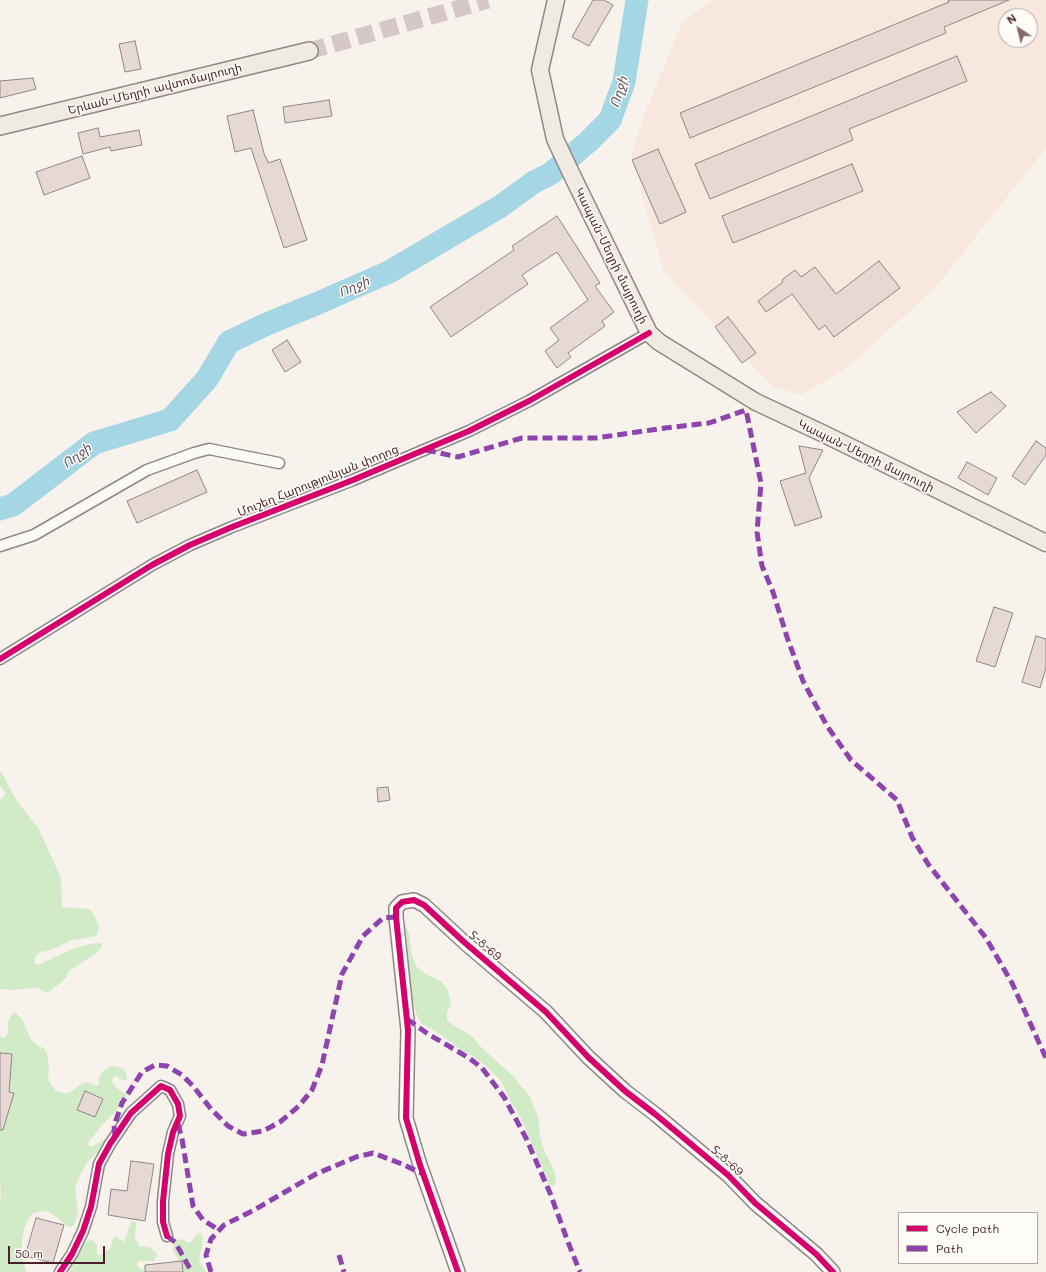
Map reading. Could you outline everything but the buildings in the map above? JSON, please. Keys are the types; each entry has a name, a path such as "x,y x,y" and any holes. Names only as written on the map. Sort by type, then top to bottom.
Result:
{"highway":[{"name":"Երևան-Մեղրի ավտոմայրուղի","path":"0,126 309,51"}],"main road":[{"name":"Կապան-Մեղրի մայրուղի","path":"556,0 540,70 555,139 649,333 659,342 756,402 1046,543"}],"street":[{"name":"Մուշեղ Հարությունյան փողոց","path":"0,659 152,565 190,545 360,477 469,431 529,401 649,333"},
{"path":"0,546 34,535 147,470 194,452 209,449 280,463"},
{"name":"Տ-8-69","path":"458,1272 420,1165 406,1118 408,1030 396,908 402,902 414,900 424,905 464,942 546,1012 588,1057 625,1091 728,1175 755,1203 816,1254 834,1272"},
{"path":"60,1272 72,1254 83,1231 91,1207 99,1164 110,1144 131,1113 161,1086 170,1090 178,1104 180,1116 173,1132 168,1154 163,1201 163,1222 167,1236"}],"shaded area":[{"path":"713,0 1046,0 1046,148 935,288 847,368 801,395 772,386 664,271 631,156 647,108 683,21"}],"green space":[{"path":"0,771 14,797 38,828 53,860 61,879 62,907 89,909 94,914 99,927 95,936 72,940 51,950 40,952 35,957 35,964 38,965 74,948 97,943 101,943 102,946 98,952 69,971 67,977 47,993 37,988 13,990 0,989 0,800 5,795 5,792 0,785"},
{"path":"402,926 406,926 409,933 412,955 416,966 426,974 441,981 448,990 451,1005 447,1012 447,1020 473,1037 480,1046 514,1077 530,1097 538,1116 540,1136 544,1150 554,1170 556,1180 553,1186 548,1182 520,1116 512,1104 501,1081 486,1066 471,1055 421,1023 416,1013 411,995"},
{"path":"15,1012 25,1025 30,1038 47,1053 49,1070 48,1080 56,1091 69,1093 86,1082 96,1086 99,1085 99,1078 101,1074 109,1067 113,1066 124,1069 127,1080 124,1081 116,1076 112,1081 118,1089 127,1095 125,1102 101,1126 89,1142 88,1145 91,1147 103,1140 106,1140 106,1143 87,1163 78,1179 75,1189 78,1212 74,1225 68,1227 50,1212 41,1211 34,1213 29,1218 25,1227 21,1250 26,1272 0,1272 0,1036 5,1038 8,1032 8,1022 11,1015"},
{"path":"133,1221 136,1223 135,1237 139,1246 150,1247 157,1254 154,1261 139,1261 137,1264 138,1267 148,1272 70,1272 85,1242 92,1240 97,1245 97,1255 101,1255 109,1249 115,1236 124,1242 131,1222"},
{"path":"200,1233 202,1235 203,1243 199,1260 206,1272 194,1272 192,1270 191,1272 180,1272 178,1260 173,1251 174,1241 181,1239 190,1243 196,1235"}],"waterway":[{"name":"Ողջի","path":"0,509 13,505 94,443 170,420 207,379 229,342 269,323 389,272 501,206 534,182 550,174 588,142 610,120 624,82 637,0"}],"tunnel":[{"path":"309,51 488,0"}],"marked path":[{"path":"426,450 458,457 522,438 596,438 709,423 746,410 761,483 757,532 762,566 773,592 803,681 827,726 851,760 897,800 912,837 928,864 986,938 1012,983 1046,1058"},
{"path":"115,1136 114,1126 122,1103 142,1072 155,1065 167,1066 182,1075 193,1086 211,1109 228,1126 243,1134 263,1131 280,1122 299,1106 312,1090 322,1065 342,974 363,936 383,918 396,917"},
{"path":"407,1019 428,1034 469,1058 482,1068 504,1097 526,1138 550,1193 580,1272"},
{"path":"178,1124 182,1139 193,1206 203,1220 219,1230"},
{"path":"211,1272 206,1255 211,1239 224,1225 254,1210 316,1174 356,1157 373,1153 423,1174"},
{"path":"167,1236 175,1242 193,1272"},
{"path":"339,1255 344,1272"}],"cycle path":[{"path":"0,659 152,565 190,545 353,480 469,431 529,401 649,333"},
{"path":"458,1272 420,1165 406,1118 408,1030 396,908 402,902 414,900 424,905 464,942 546,1012 588,1057 625,1091 728,1175 755,1203 816,1254 833,1272"},
{"path":"60,1272 72,1254 83,1231 91,1207 99,1164 110,1144 131,1113 161,1086 170,1090 178,1104 180,1116 173,1132 168,1154 163,1201 163,1222 167,1236"}]}
